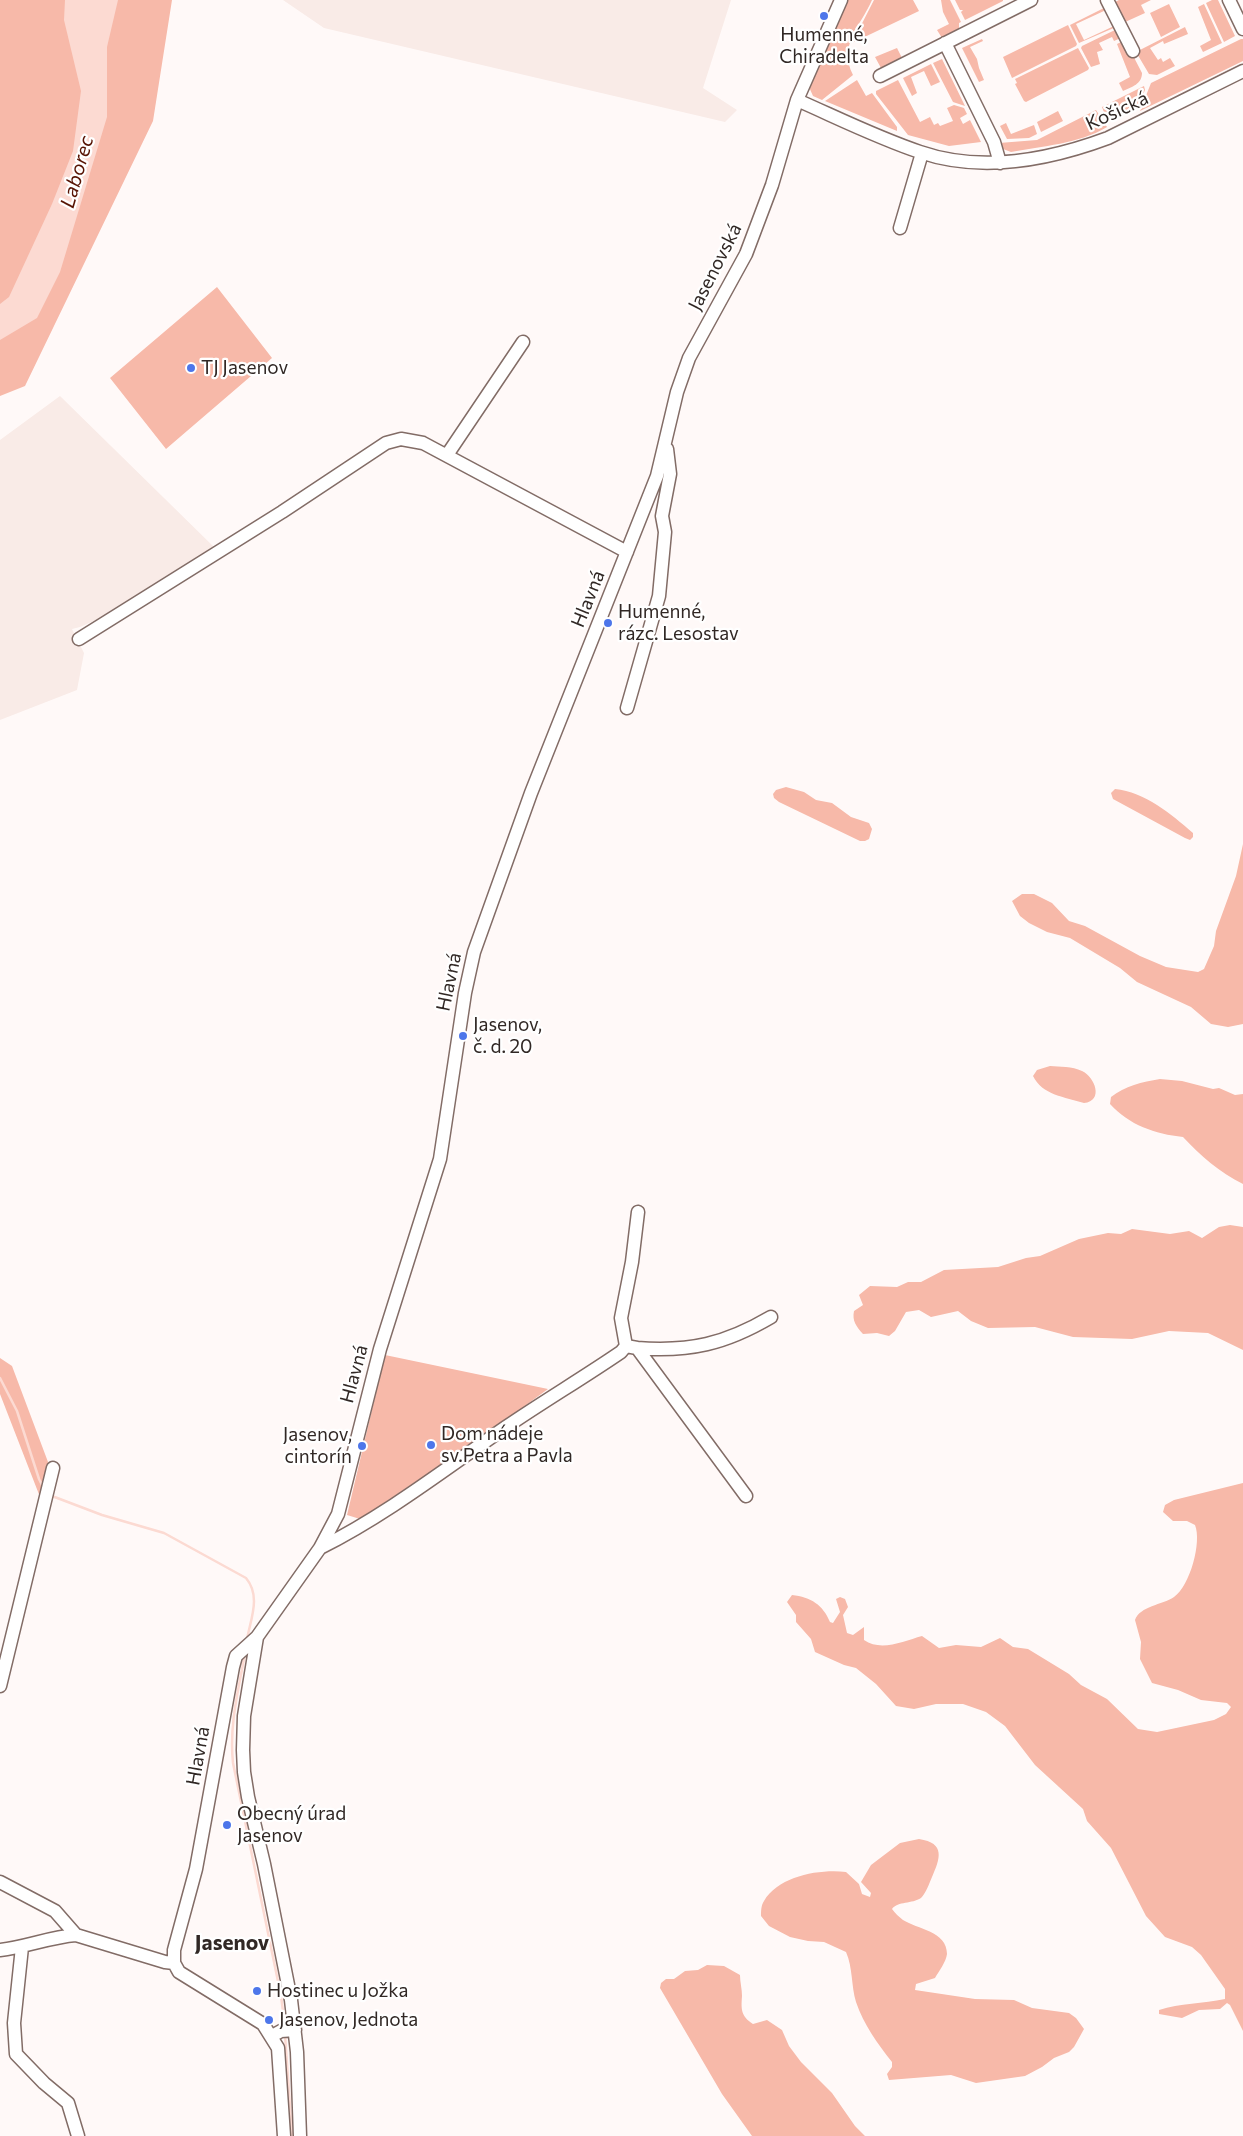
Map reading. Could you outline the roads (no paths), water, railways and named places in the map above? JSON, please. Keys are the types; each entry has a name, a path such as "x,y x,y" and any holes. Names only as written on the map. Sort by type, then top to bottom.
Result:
{"street":[{"name":"Jasenovská","path":"622,565 657,476 677,392 689,358 746,254 772,185 797,100 841,0"},
{"path":"880,76 1031,0"},
{"path":"1106,0 1133,51"},
{"path":"1229,0 1243,29"},
{"path":"945,43 994,142 1000,163"},
{"name":"Košická","path":"797,100 865,131 922,153 964,161 1000,163 1068,151 1094,143 1243,71"},
{"path":"900,228 922,153"},
{"path":"447,455 523,342"},
{"path":"79,639 282,512 386,443 402,439 423,443 447,455 627,552"},
{"path":"627,708 659,596 665,532 662,516 670,474 666,444"},
{"name":"Hlavná","path":"174,1963 174,1950 196,1870 233,1668 240,1653 254,1639 320,1548 338,1514 380,1349 440,1159 464,993 474,952 531,793 622,565"},
{"path":"638,1212 632,1262 621,1318 632,1347 746,1496"},
{"path":"320,1548 349,1533 564,1389 632,1347 669,1350 710,1343 747,1331 771,1317"},
{"path":"0,1686 52,1468"},
{"path":"338,1514 338,1526 349,1533"},
{"path":"254,1639 244,1716 242,1750 244,1772 279,1939 285,2032 300,2136"},
{"path":"0,1882 55,1911 76,1935"},
{"path":"0,1950 22,1947 59,1936 76,1935 165,1962 174,1963 180,1972 263,2024 285,2032"},
{"path":"22,1947 14,2023 16,2054 44,2083 68,2103 78,2136"},
{"path":"284,2136 278,2048 285,2032"}],"water":[{"name":"Laborec","path":"65,0 118,0 107,47 107,117 60,272 37,318 0,340 0,304 9,297 52,204 73,151 81,91 64,20"}],"waterway":[{"path":"0,1378 17,1411 44,1489"},
{"path":"52,1496 102,1515 164,1533 246,1578 251,1585 254,1600 247,1639"},
{"path":"245,1654 233,1722 233,1763 281,1996 285,2027"},
{"path":"285,2035 292,2136"}],"place":[{"name":"Humenné, Chiradelta","path":"824,16"},
{"name":"TJ Jasenov","path":"191,368"},
{"name":"Humenné, rázc. Lesostav","path":"608,623"},
{"name":"Jasenov, č. d. 20","path":"463,1036"},
{"name":"Dom nádeje sv.Petra a Pavla","path":"431,1445"},
{"name":"Jasenov, cintorín","path":"362,1446"},
{"name":"Obecný úrad Jasenov","path":"227,1825"},
{"name":"Hostinec u Jožka","path":"257,1991"},
{"name":"Jasenov, Jednota","path":"269,2020"}],"district":[{"name":"Jasenov","path":"232,1943"}]}
